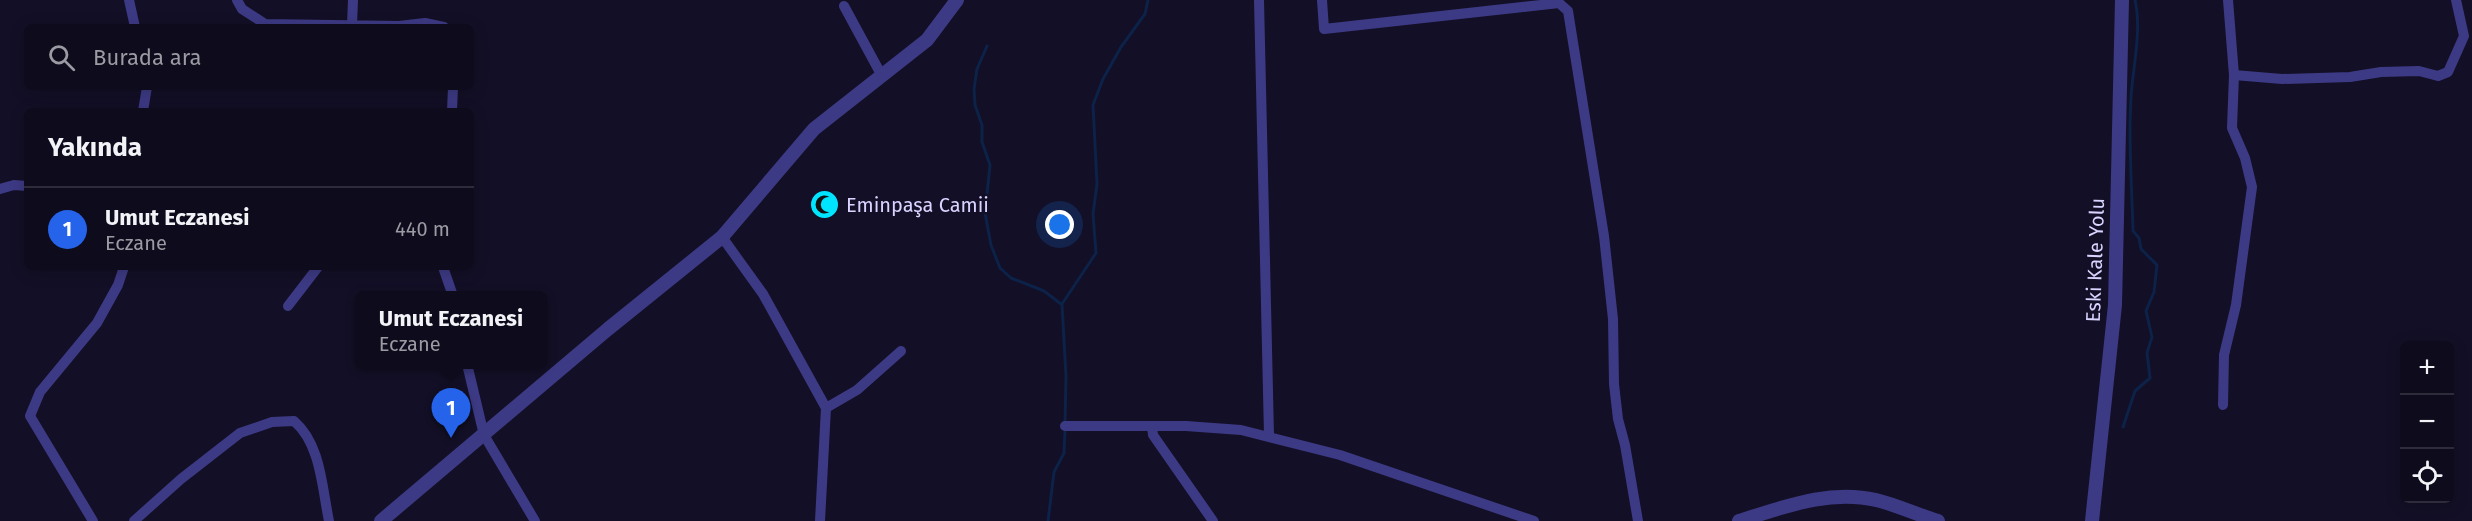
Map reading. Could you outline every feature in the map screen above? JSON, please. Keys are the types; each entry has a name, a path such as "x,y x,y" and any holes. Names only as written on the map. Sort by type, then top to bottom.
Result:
{"street":[{"path":"129,0 134,24"},
{"path":"237,0 242,9 266,24"},
{"path":"352,24 353,0"},
{"path":"381,521 608,329 722,237 814,129 927,40 957,0"},
{"path":"1259,0 1269,435"},
{"path":"1322,0 1324,29 1559,2 1568,11 1595,181 1613,319 1614,384 1618,419 1625,445 1638,521"},
{"name":"Eski Kale Yolu","path":"2092,521 2115,305 2122,0"},
{"path":"2223,405 2224,355 2237,296 2252,187 2245,158 2232,128 2234,75 2228,0"},
{"path":"2234,75 2282,79 2350,77 2381,72 2419,71 2438,76 2448,72 2468,36 2456,0"},
{"path":"844,6 882,76"},
{"path":"144,108 146,90"},
{"path":"452,108 453,90"},
{"path":"0,189 14,185 24,186"},
{"path":"722,237 763,294 825,408 820,521"},
{"path":"93,521 30,416 40,392 97,323 118,285 123,270"},
{"path":"288,306 315,270"},
{"path":"445,270 451,291"},
{"path":"825,408 857,390 901,351"},
{"path":"468,369 484,435 535,521"},
{"path":"134,521 181,479 240,433 272,422 294,421 301,427 314,449 329,521"},
{"path":"1065,426 1215,426 1269,435 1340,456 1534,521"},
{"path":"1152,426 1153,435 1213,521"},
{"path":"1739,521 1820,498 1846,496 1875,500 1934,520"}],"waterway":[{"path":"1065,423 1066,376 1062,304 1096,253 1093,214 1097,184 1093,105 1103,79 1121,47 1145,14 1148,0"},
{"path":"2123,427 2135,391 2150,378 2147,353 2152,337 2146,311 2154,292 2157,265 2141,249 2139,238 2133,231 2130,131 2138,24 2135,0"},
{"path":"987,46 977,69 974,89 975,105 982,125 982,142 990,165 985,213 991,245 1000,268 1011,278 1044,291 1061,304"},
{"path":"1048,521 1054,472 1064,453 1065,430"}],"place":[{"name":"Eminpaşa Camii","path":"825,205"},
{"name":"Umut Eczanesi","path":"451,438"}]}
